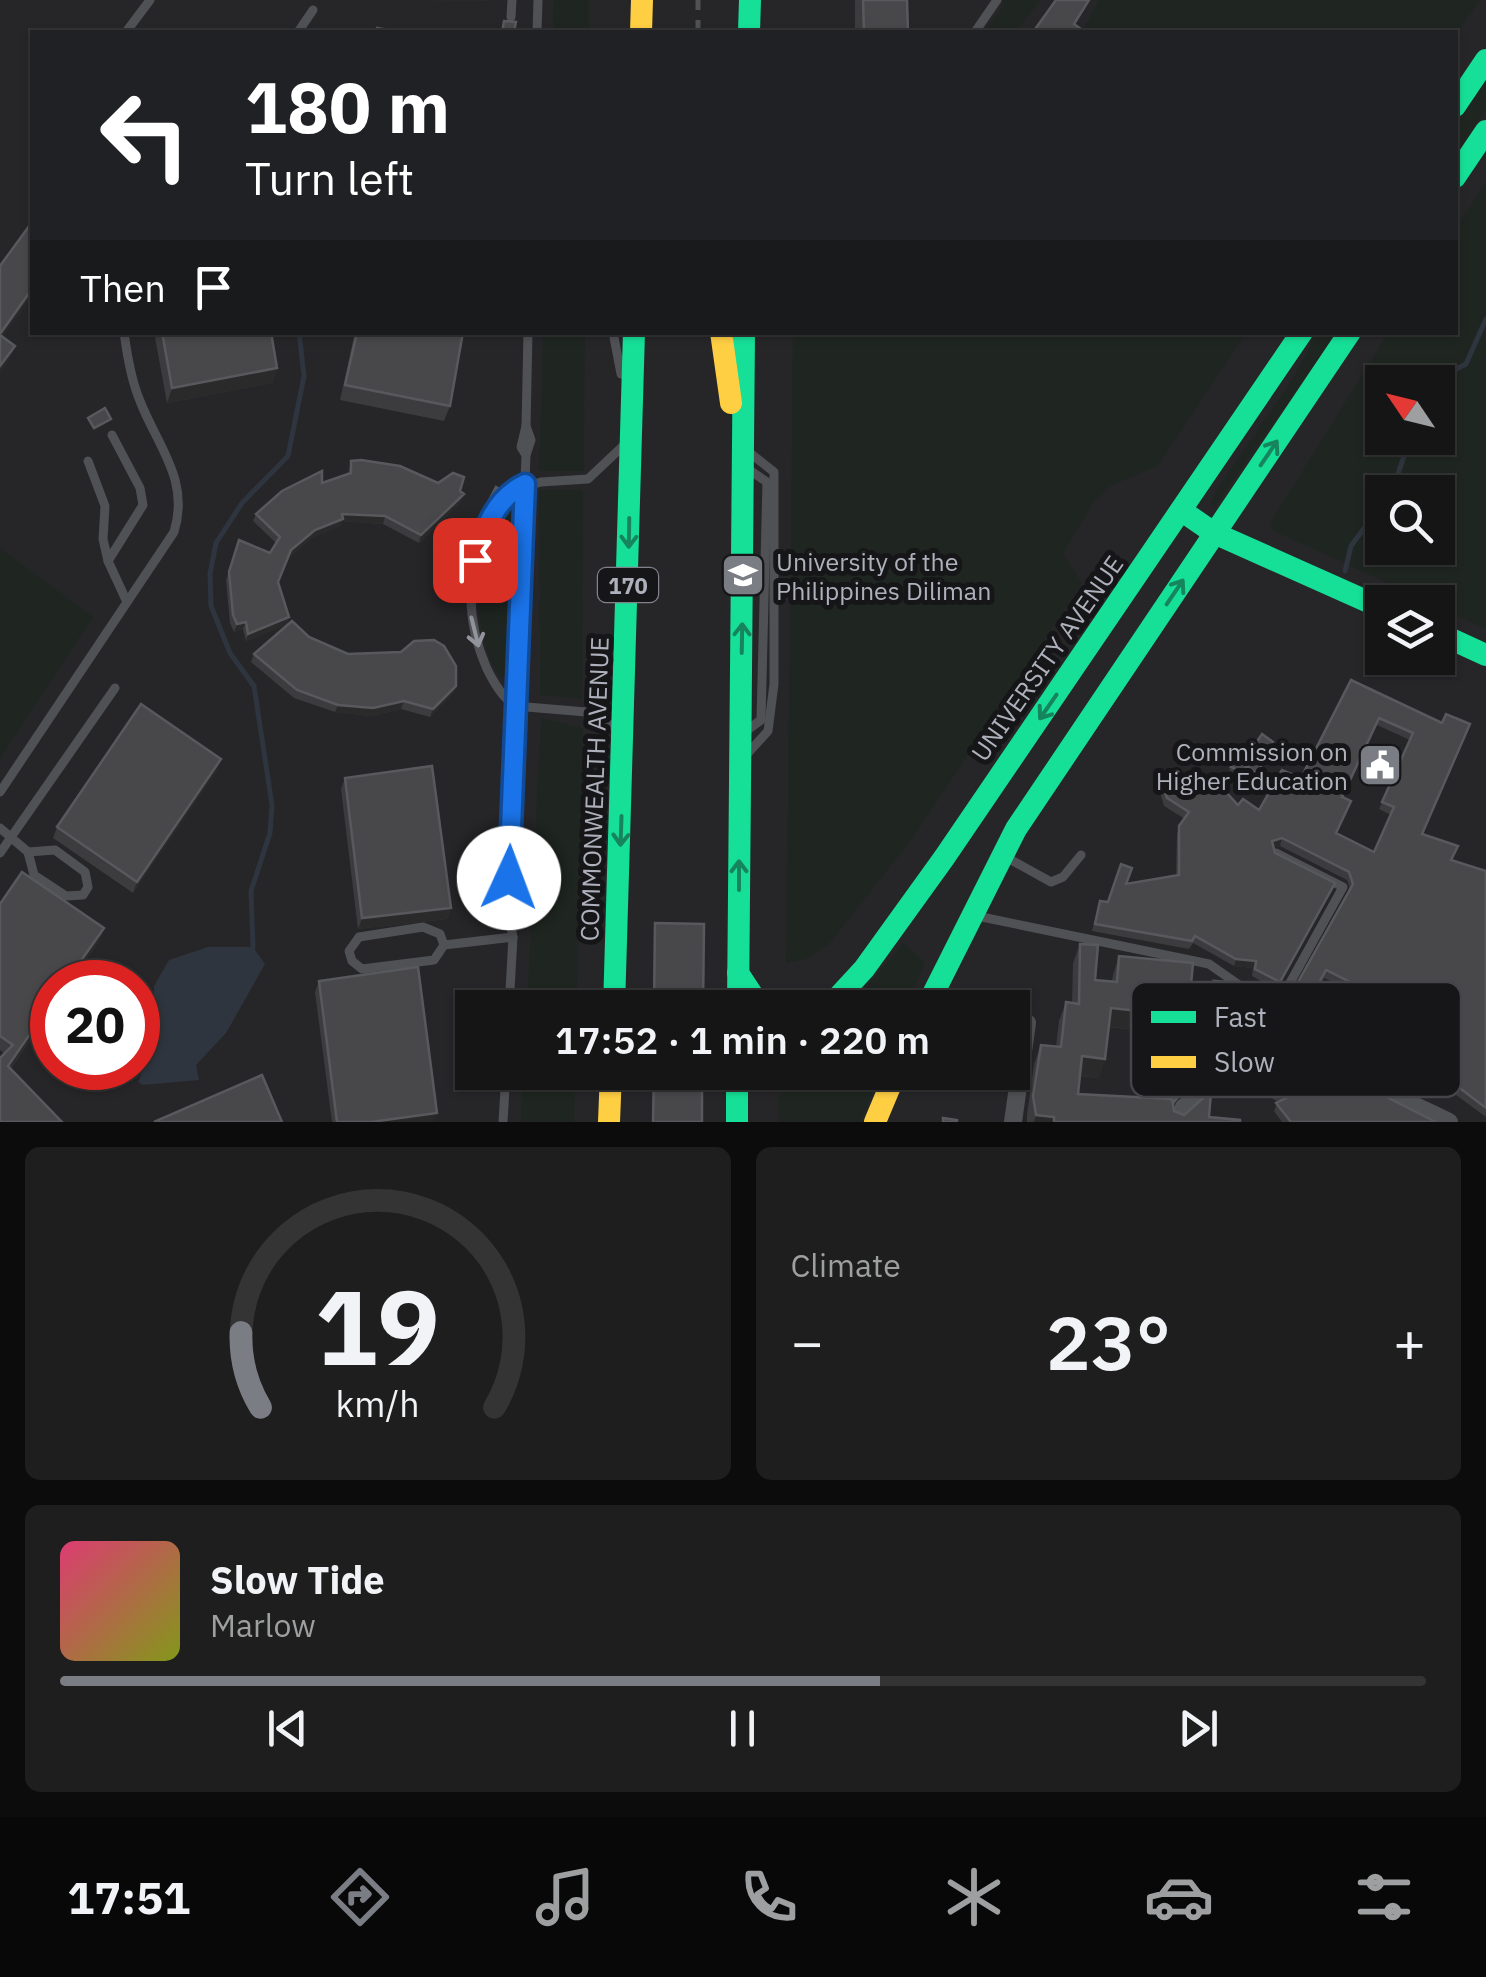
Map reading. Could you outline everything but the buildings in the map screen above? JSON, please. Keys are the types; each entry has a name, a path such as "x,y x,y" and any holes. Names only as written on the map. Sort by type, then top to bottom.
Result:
{"main road":[{"path":"637,30 641,0"},
{"path":"749,30 750,0"},
{"path":"1458,102 1486,60"},
{"path":"1458,173 1486,131"},
{"name":"COMMONWEALTH AVENUE","path":"615,990 632,436 628,335"},
{"path":"721,335 729,398 744,457"},
{"path":"738,990 744,335"},
{"name":"UNIVERSITY AVENUE","path":"843,990 884,942 1300,335"},
{"path":"934,990 1002,854 1348,335"},
{"path":"1182,511 1214,533 1365,600"},
{"path":"1455,641 1486,655"},
{"path":"738,973 749,990"},
{"path":"610,1122 611,1090"},
{"path":"737,1090 737,1122"},
{"path":"875,1122 888,1090"}],"street":[{"path":"1013,1122 1018,1090"},
{"path":"1177,1122 1184,1107 1199,1097"},
{"path":"1400,1097 1449,1122"},
{"path":"1405,1122 1415,1105"}],"lane":[{"path":"128,30 150,0"},
{"path":"511,17 512,0"},
{"path":"537,30 538,0"},
{"path":"976,30 997,0"},
{"path":"299,30 314,10"},
{"path":"0,792 174,532 179,482 139,400 125,335"},
{"path":"510,990 512,937 508,912 528,335"},
{"path":"108,561 142,505 140,488 112,436"},
{"path":"625,734 586,712 515,706 492,678 480,653 471,621 470,589 489,521 510,492 525,484 588,479 632,436"},
{"path":"740,762 768,731 776,540 774,472 744,457"},
{"path":"88,462 106,506 103,539 108,561 127,602"},
{"path":"0,853 116,688"},
{"path":"0,828 28,852 34,876 66,896 83,895 88,887 86,872 55,850 28,852"},
{"path":"1276,853 1343,888 1291,982"},
{"path":"1002,854 1052,882 1063,877 1080,855"},
{"path":"970,914 1120,944 1194,964 1210,964 1235,982"},
{"path":"444,945 440,934 424,927 359,937 350,951 352,961 362,969 430,962 444,945 512,937"},
{"path":"503,1122 505,1090"}],"shaded area":[{"name":"University of the Philippines Diliman","path":"0,0 1486,0 1486,1122 0,1122"},
{"path":"554,0 589,0 589,30 553,30"},
{"path":"1001,0 1041,0 1017,30 986,30 1005,3"},
{"path":"1099,0 1480,0 1458,32 1083,30"},
{"path":"1486,80 1486,110 1458,152 1458,122"},
{"path":"1486,181 1486,629 1455,615 1455,585 1392,585 1272,530 1270,523 1365,370 1365,455 1455,455 1455,365 1368,365 1387,335 1458,335 1458,224"},
{"path":"543,335 585,335 584,471 539,471"},
{"path":"793,335 1245,335 1158,466 1112,485 1095,500 1063,554 1082,583 912,839 829,944 810,958 786,963"},
{"path":"1316,335 1335,335 1214,508 1211,502 1216,491 1294,376"},
{"path":"539,490 583,490 582,699 540,695"},
{"path":"506,505 512,509 509,675 503,679 484,641 478,591 485,542"},
{"path":"0,548 93,617 0,759"},
{"path":"541,718 583,728 577,990 528,990"},
{"path":"904,942 925,963 914,990 863,990"},
{"path":"208,947 253,947 265,964 226,1033 196,1065 199,1080 160,1083 160,976 169,960"},
{"path":"522,1090 575,1090 574,1122 521,1122"},
{"path":"783,1090 874,1090 861,1122 779,1122 778,1098"}],"waterway":[{"path":"1455,370 1466,364 1486,319"},
{"path":"253,947 251,891 270,833 272,805 254,686 230,653 211,606 210,574 216,543 242,503 288,456 304,376 299,335"},
{"path":"1398,475 1404,455"},
{"path":"1345,571 1351,546 1365,527"}],"railway":[{"path":"698,0 698,30"}],"traffic: fast":[{"path":"749,30 750,0"},
{"path":"1458,102 1486,60"},
{"path":"1458,173 1486,131"},
{"path":"615,990 634,335"},
{"path":"738,990 744,335"},
{"path":"845,990 944,858 1300,335"},
{"path":"935,990 1016,829 1348,335"},
{"path":"1182,511 1214,533 1365,600"},
{"path":"1455,641 1486,655"},
{"path":"738,973 749,990"},
{"path":"737,1090 737,1122"}],"traffic: slow":[{"path":"641,30 642,0"},
{"path":"721,335 731,403"},
{"path":"609,1122 610,1090"},
{"path":"875,1122 888,1090"}],"place":[{"name":"University of the Philippines Diliman","path":"743,575"},
{"name":"Commission on Higher Education","path":"1380,765"}],"route":[{"path":"475,560 499,504 525,484 509,878"}]}
